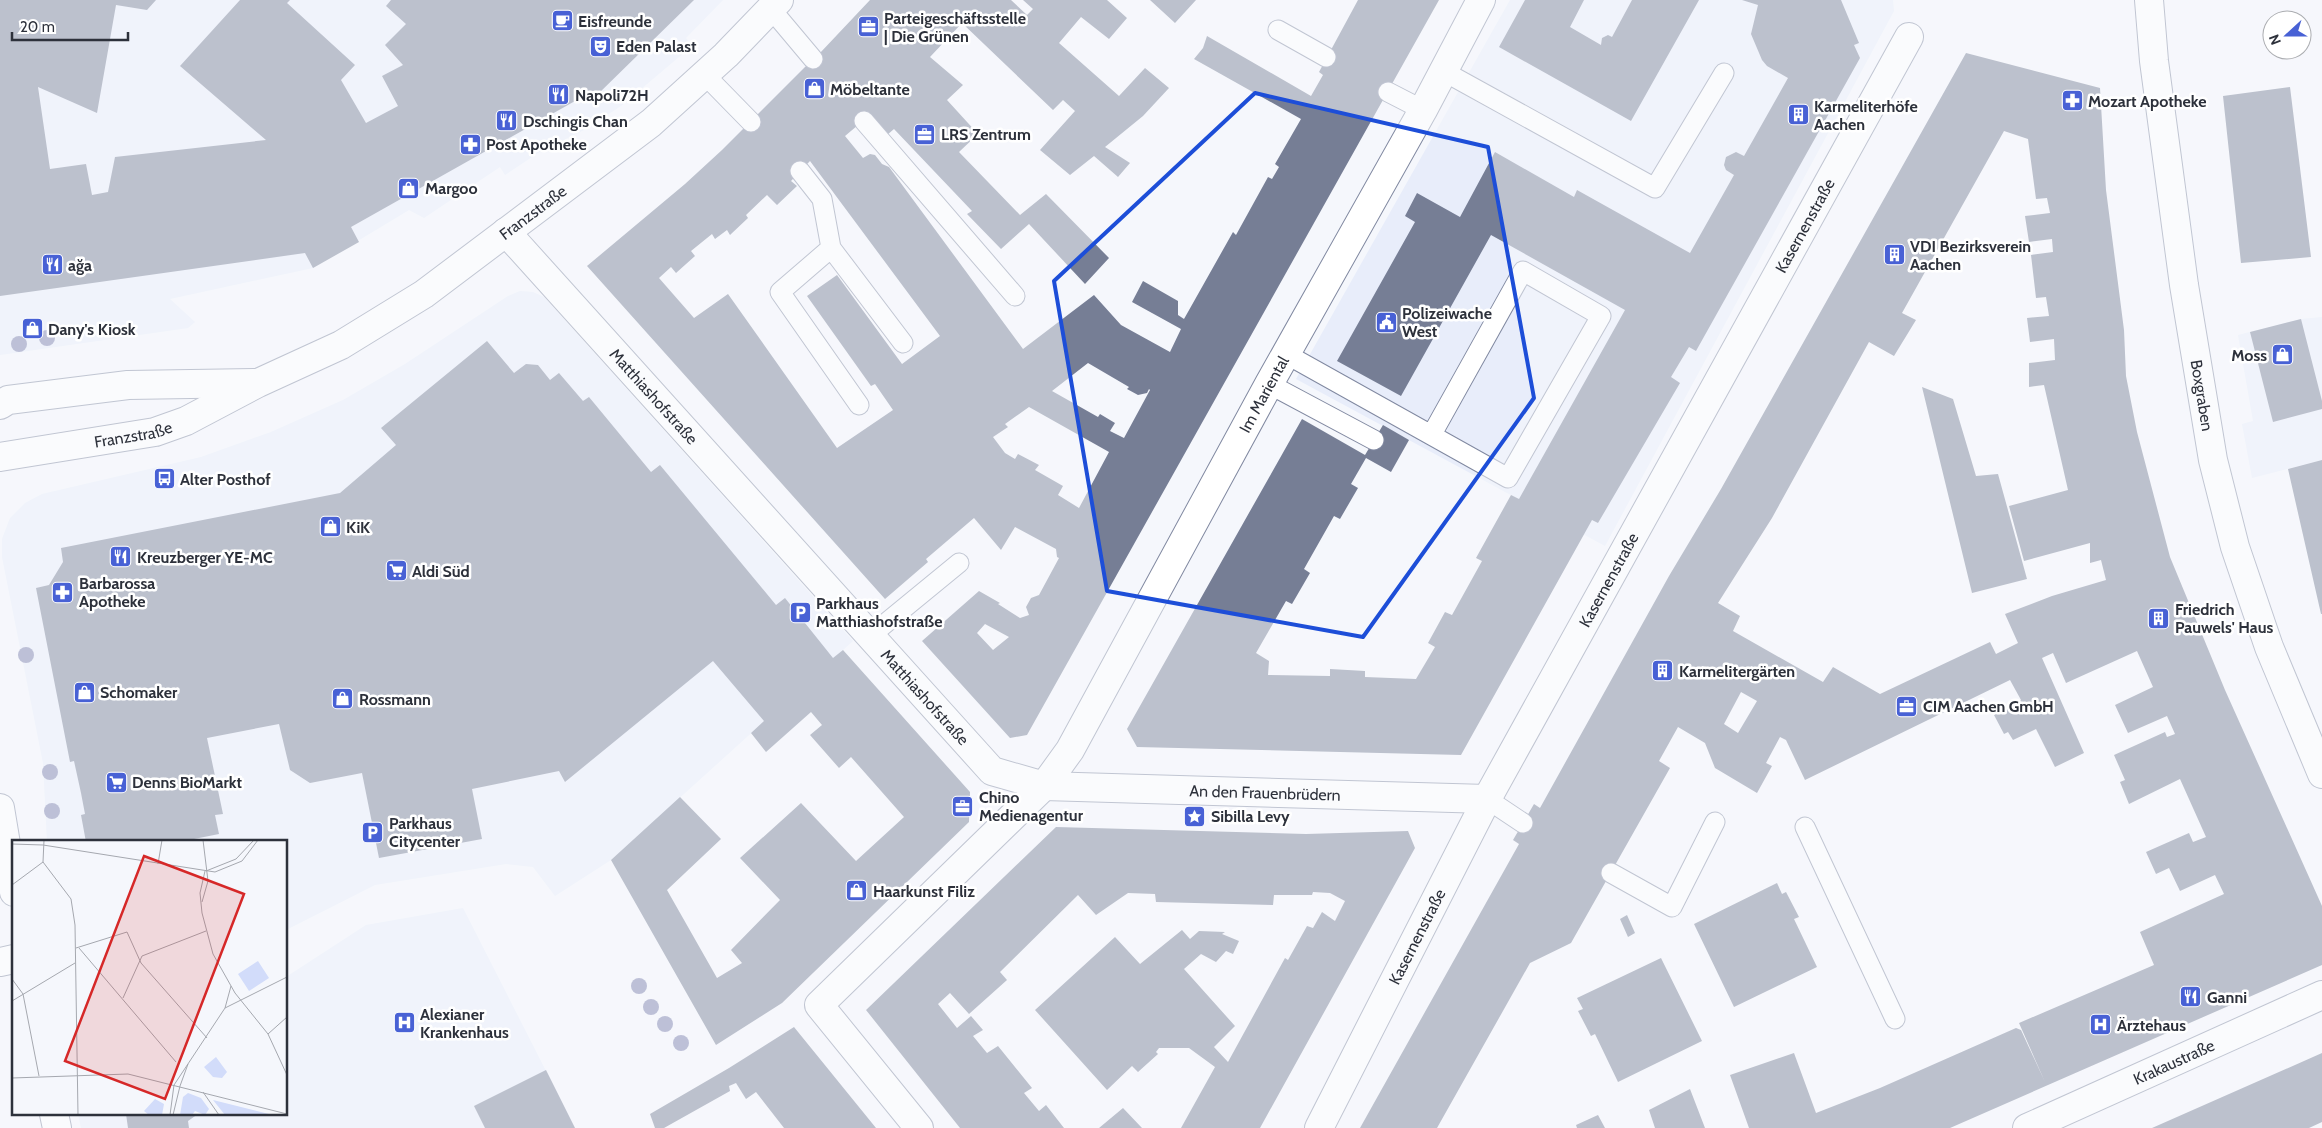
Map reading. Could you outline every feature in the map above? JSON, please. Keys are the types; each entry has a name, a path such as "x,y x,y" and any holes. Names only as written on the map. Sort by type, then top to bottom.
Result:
{"street":[{"name":"Im Mariental","path":"1044,786 1070,750 1269,384 1423,110 1481,0"},
{"name":"Boxgraben","path":"2149,0 2154,61 2182,275 2213,460 2235,547 2269,647 2322,774"},
{"name":"Franzstraße","path":"0,457 155,432 186,421 258,383 341,345 424,294 651,123 705,75 775,5"},
{"name":"Kasernenstraße","path":"1319,1128 1487,800 1909,37"},
{"name":"Matthiashofstraße","path":"506,232 992,771 1044,786"},
{"name":"Franzstraße","path":"0,406 8,400 128,385 258,383"},
{"name":"An den Frauenbrüdern","path":"1044,786 1487,800"},
{"path":"919,1128 819,1005 1044,786"},
{"path":"0,808 12,880"},
{"name":"Krakaustraße","path":"2027,1128 2322,995"}],"lane":[{"path":"775,5 813,59"},
{"path":"1278,30 1326,57"},
{"path":"1443,71 1656,188 1724,74"},
{"path":"705,75 751,122"},
{"path":"1388,92 1423,110"},
{"path":"864,121 1015,296"},
{"path":"800,171 822,199 831,248 903,343"},
{"path":"831,248 780,292 859,405"},
{"path":"1286,354 1508,478 1601,316 1522,271 1432,434"},
{"path":"1269,384 1374,440"},
{"path":"870,636 959,564"},
{"path":"1487,800 1523,823"},
{"path":"1611,873 1672,907 1716,822"},
{"path":"1805,827 1895,1019"}],"highlighted area":[{"path":"1255,93 1488,147 1534,398 1363,637 1107,591 1054,281"}],"shaded area":[{"path":"0,0 723,0 686,38 692,46 621,106 584,130 541,151 505,175 500,167 424,218 409,210 313,268 170,299 195,322 188,328 0,355"},
{"path":"1510,0 1893,0 1894,11 1605,546 1296,379"},
{"path":"520,291 533,292 544,297 853,641 611,860 555,896 533,867 506,864 375,885 288,929 288,840 47,840 43,763 2,557 2,539 10,518 25,503 42,494 201,457 271,432 343,400 405,364 508,296"},
{"path":"2322,317 2322,460 2252,478 2242,424 2253,421 2238,335 2301,319"},
{"name":"Alexianer Krankenhaus","path":"463,908 575,1128 81,1128 78,1116 288,1116 288,976 366,925"}],"building":[{"path":"0,0 156,0 147,10 116,5 97,113 38,87 50,169 86,164 92,195 108,192 115,157 266,140 180,66 240,0 290,0 287,3 355,65 341,80 366,123 398,106 382,76 403,65 385,45 406,24 386,6 391,0 694,0 595,97 591,92 351,227 359,242 313,268 305,253 0,296"},
{"path":"870,0 1011,0 1027,15 1033,9 1023,0 1107,0 1127,18 1109,39 1081,17 1059,43 1119,96 1145,68 1169,88 1143,116 1105,147 1130,163 1118,177 1094,156 1070,175 1040,150 1075,111 1063,100 1053,110 962,23 930,57 963,85 947,100 978,134 959,152 1020,215 1046,194 1109,258 1085,284 1029,224 1001,249 967,214 972,211 894,129 887,135 870,115 845,136 863,158 870,154 875,155 882,164 889,167 1023,349 1094,295 1121,325 1170,352 1181,329 1132,302 1143,281 1178,301 1178,315 1184,319 1233,232 1236,235 1268,177 1272,179 1279,167 1275,164 1301,119 1194,59 1203,48 1207,36 1311,96 1323,75 1319,72 1358,0 1439,0 1027,735 1010,738 922,641 979,591 1000,603 998,604 1020,618 1029,615 1026,607 1031,598 1039,595 1059,558 1057,557 1056,549 1015,527 1001,550 974,518 926,559 928,562 885,599 587,266 685,184 820,53","holes":["810,161 940,336 902,364 837,275 807,296 871,386 875,384 893,410 837,448 728,294 694,318 659,278 671,267 676,273 695,256 691,251 712,234 715,239 727,230 730,235 748,218 746,215 767,195 777,205 797,186 791,181","1088,363 1129,387 1127,389 1138,395 1147,393 1150,390 1124,438 1110,431 1115,423 1100,414 1098,417 1052,391","1029,407 1109,452 1079,508 1058,495 1063,486 1035,470 1039,465 1018,454 1015,459 1005,453 993,437 1008,427 1005,424","985,624 1009,637 993,650 977,633"]},
{"path":"1150,0 1196,0 1175,23"},
{"path":"1525,0 1584,0 1570,27 1601,45 1602,38 1608,35 1612,37 1632,0 1699,0 1631,121 1499,47"},
{"path":"1742,0 1841,0 1859,43 1854,45 1860,58 1696,351 1689,347 1671,377 1680,383 1598,523 1592,520 1461,755 1137,747 1127,729 1302,419 1365,455 1383,425 1409,440 1391,472 1366,458 1351,484 1358,488 1340,519 1334,516 1304,569 1310,573 1292,604 1286,601 1256,653 1269,661 1268,675 1330,676 1330,669 1365,671 1365,677 1416,679 1435,647 1428,643 1445,612 1452,615 1482,561 1476,558 1511,495 1519,499 1625,310 1491,235 1401,396 1337,361 1415,222 1405,216 1417,193 1460,217 1495,152 1574,197 1577,190 1690,253 1734,175 1726,170 1724,165 1726,157 1736,152 1744,156 1788,78 1767,66 1762,60 1751,34 1758,5"},
{"path":"1966,53 2100,88 2106,190 2124,330 2126,376 2137,432 2170,557 2225,690 2322,906 2322,965 1950,1128 1749,1128 1730,1075 1794,1053 1816,1113 1880,1088 2016,1028 2021,1030 2045,1082 2019,1023 2154,965 2140,932 2224,894 2215,875 2180,891 2169,868 2156,874 2146,852 2189,833 2193,842 2206,837 2180,779 2129,804 2120,782 2125,780 2114,755 2165,732 2167,737 2175,734 2167,716 2128,733 2115,705 2153,687 2137,651 2066,683 2053,653 2042,658 2084,753 2055,767 2036,729 2013,740 2008,732 2004,734 1994,715 2021,700 2010,680 1805,780 1786,740 1780,737 1766,763 1772,766 1757,793 1715,768 1705,743 1678,727 1659,761 1670,768 1571,943 1530,963 1437,1128 1360,1128 1519,844 1513,840 1534,804 1540,808 1669,576 1721,489","holes":["2004,131 2028,139 2036,199 2047,198 2050,213 2025,216 2029,242 2052,239 2053,252 2031,255 2036,298 2046,297 2049,316 2027,318 2030,342 2054,339 2055,360 2029,363 2029,387 2044,385 2068,490 2009,506 2024,561 2090,543 2090,563 2101,560 2106,580 2052,596 2005,614 2018,643 1996,654 1990,642 1880,694 1833,667 1823,682 1733,631 1740,616 1718,603 1772,518 1869,342 1894,356 1916,320 1902,313","1741,692 1757,701 1738,733 1724,724"]},
{"path":"2290,87 2311,257 2241,263 2223,96"},
{"name":"Moss","path":"2301,319 2322,401 2322,409 2273,422 2250,332"},
{"path":"36,322 38,333 26,335 24,324"},
{"path":"487,341 514,373 526,364 538,365 550,380 559,373 583,401 589,397 651,472 660,465 776,605 785,598 833,658 843,650 970,792 969,822 782,1003 716,1045 611,860 680,797 721,839 667,890 717,978 742,963 731,950 780,900 740,858 801,803 856,861 904,817 851,757 839,768 810,735 822,725 811,712 766,752 751,733 764,721 713,661 565,782 559,771 472,789 482,839 379,858 362,773 310,783 290,770 279,724 207,738 223,814 215,815 219,834 189,840 86,840 81,815 85,814 81,793 74,761 70,762 36,588 49,585 63,562 61,548 340,493 396,445 381,428"},
{"path":"1922,387 1953,399 1976,476 1998,474 2027,579 1972,593"},
{"path":"2322,460 2322,614 2321,614 2288,469"},
{"path":"1056,827 1306,834 1408,831 1415,848 1260,1128 1181,1128 1215,1067 1189,1048 1159,1048 1156,1052 1158,1054 1138,1072 1132,1066 1107,1090 1035,1010 1115,937 1140,964 1182,930 1190,939 1199,931 1225,932 1222,934 1239,941 1233,954 1226,951 1216,962 1201,954 1184,969 1235,1026 1214,1047 1228,1062 1285,958 1288,960 1307,926 1313,928 1322,912 1335,921 1345,901 1330,893 1313,892 1312,895 1274,895 1273,905 1156,902 1155,894 1128,893 1096,915 1078,895 1000,972 1007,980 969,1014 950,993 938,1004 957,1028 971,1016 983,1030 973,1036 987,1053 998,1046 1032,1088 1024,1093 1039,1111 1046,1105 1064,1128 960,1128 866,1010"},
{"path":"1777,883 1782,894 1786,892 1799,917 1794,919 1817,967 1734,1007 1694,924"},
{"path":"1627,915 1635,933 1628,937 1620,919"},
{"path":"1661,958 1702,1041 1618,1082 1595,1034 1591,1036 1578,1011 1583,1009 1577,998"},
{"path":"794,1027 876,1128 784,1128 756,1092 746,1099 736,1083 729,1086 730,1091 664,1128 655,1128 650,1114"},
{"path":"2322,1053 2322,1122 2309,1128 2152,1128"},
{"path":"546,1070 575,1128 485,1128 474,1106"},
{"path":"1690,1089 1705,1128 1655,1128 1649,1110"},
{"path":"1123,1108 1142,1128 1099,1128"},
{"path":"1598,1115 1605,1128 1577,1128 1576,1125"},
{"path":"126,1116 195,1116 188,1121 189,1128 128,1128"}],"place":[{"name":"Eisfreunde","path":"562,21"},
{"name":"Parteigeschäftsstelle | Die Grünen","path":"868,27"},
{"name":"Eden Palast","path":"600,46"},
{"name":"Möbeltante","path":"814,89"},
{"name":"Napoli72H","path":"559,95"},
{"name":"Mozart Apotheke","path":"2072,101"},
{"name":"Karmeliterhöfe Aachen","path":"1798,115"},
{"name":"Dschingis Chan","path":"507,121"},
{"name":"LRS Zentrum","path":"925,134"},
{"name":"Post Apotheke","path":"470,144"},
{"name":"Margoo","path":"409,188"},
{"name":"VDI Bezirksverein Aachen","path":"1894,255"},
{"name":"ağa","path":"52,265"},
{"name":"Polizeiwache West","path":"1386,322"},
{"name":"Dany's Kiosk","path":"32,329"},
{"name":"Moss","path":"2283,355"},
{"name":"Alter Posthof","path":"164,479"},
{"name":"KiK","path":"330,527"},
{"name":"Kreuzberger YE-MC","path":"121,557"},
{"name":"Aldi Süd","path":"396,571"},
{"name":"Barbarossa Apotheke","path":"63,592"},
{"name":"Parkhaus Matthiashofstraße","path":"800,612"},
{"name":"Friedrich Pauwels' Haus","path":"2159,618"},
{"name":"Karmelitergärten","path":"1663,671"},
{"name":"Schomaker","path":"84,692"},
{"name":"Rossmann","path":"343,699"},
{"name":"CIM Aachen GmbH","path":"1907,706"},
{"name":"Denns BioMarkt","path":"116,782"},
{"name":"Chino Medienagentur","path":"963,806"},
{"name":"Sibilla Levy","path":"1195,816"},
{"name":"Parkhaus Citycenter","path":"373,832"},
{"name":"Haarkunst Filiz","path":"857,891"},
{"name":"Ganni","path":"2191,997"},
{"name":"Alexianer Krankenhaus","path":"404,1023"},
{"name":"Ärztehaus","path":"2101,1025"}]}
